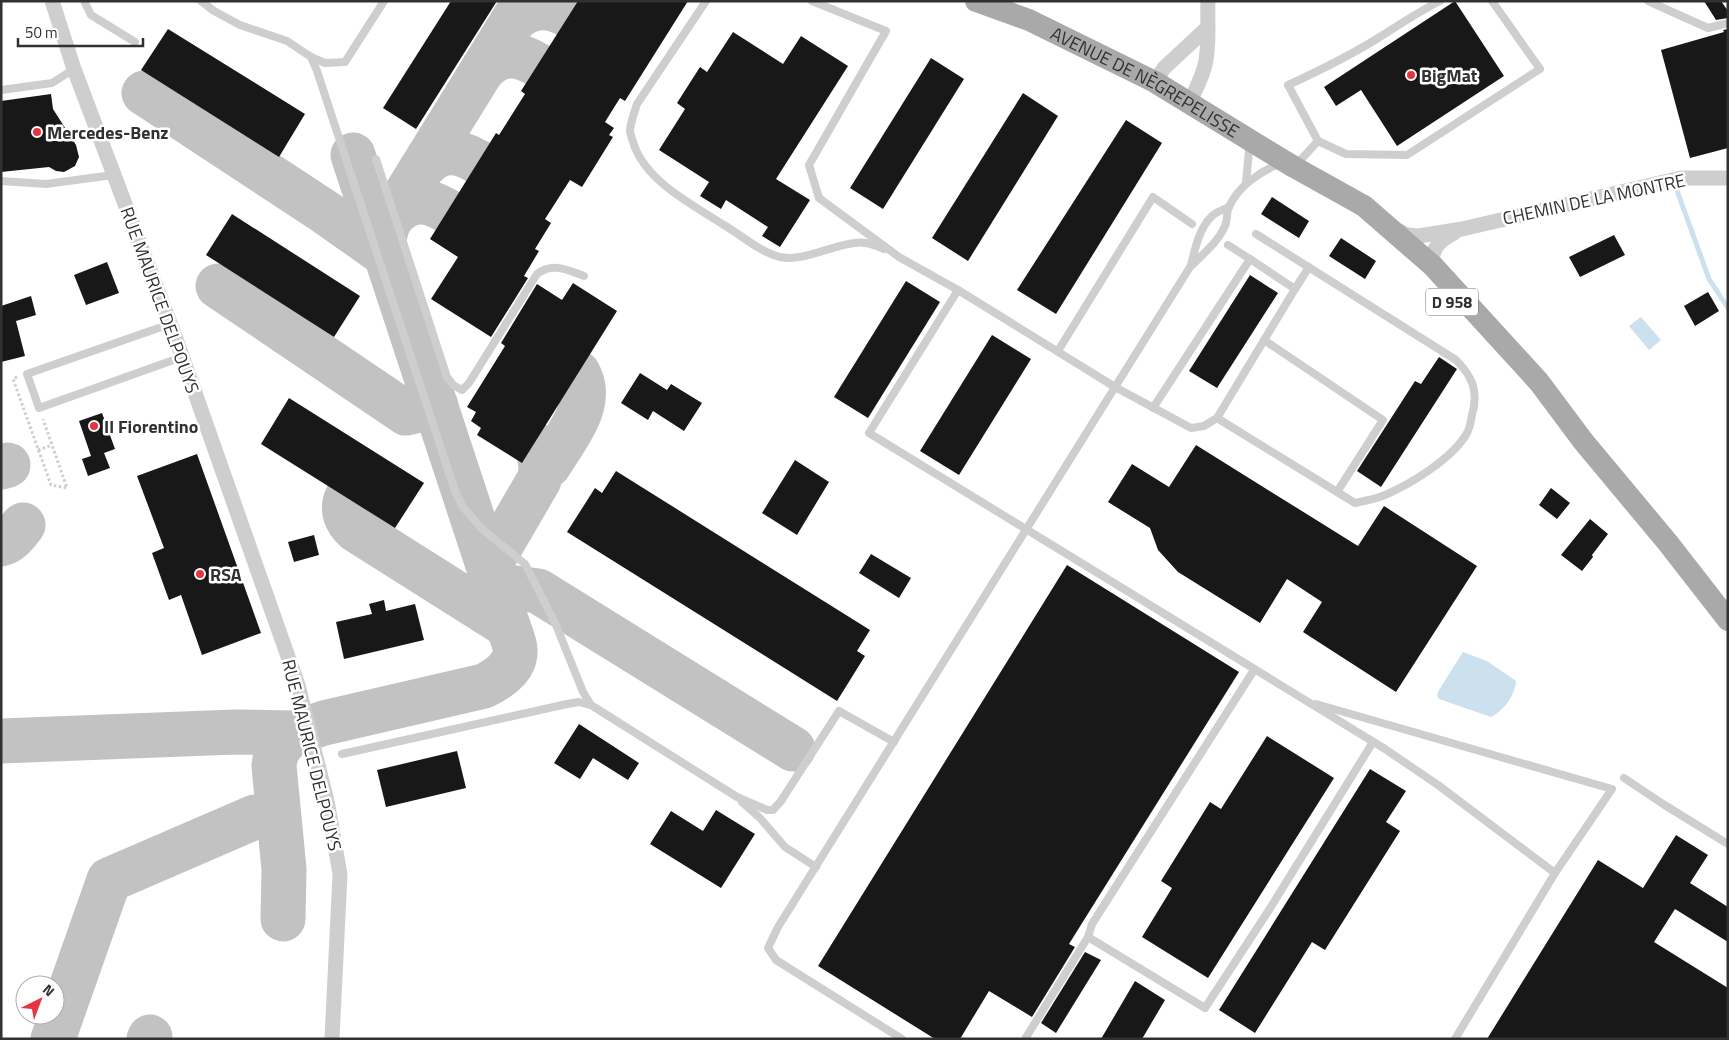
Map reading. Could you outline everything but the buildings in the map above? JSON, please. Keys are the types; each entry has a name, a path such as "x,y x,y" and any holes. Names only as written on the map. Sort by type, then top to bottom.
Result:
{"main road":[{"name":"AVENUE DE NÈGREPELISSE","path":"976,1 1029,20 1155,82 1296,168 1364,206 1433,266 1539,382 1583,441 1668,543 1728,620"},
{"name":"AVENUE DE NÈGREPELISSE","path":"1296,168 1384,236 1420,269 1583,441"}],"street":[{"name":"RUE MAURICE DELPOUYS","path":"52,1 74,69 170,324 296,677 327,801 340,874 332,1039"},
{"path":"1190,102 1205,66 1208,44 1208,1"},
{"path":"1155,82 1164,68 1207,28"},
{"name":"CHEMIN DE LA MONTRE","path":"1390,228 1407,235 1419,236 1462,229 1681,178 1728,178"},
{"name":"CHEMIN DE LA MONTRE","path":"1433,266 1432,258 1436,246 1444,238 1462,229"}],"lane":[{"path":"84,1 92,15 135,42"},
{"path":"201,1 214,11 240,24 288,41 311,57 325,63 345,62 384,1"},
{"path":"706,1 637,104 630,132 636,150 649,170 672,192 763,249 780,257 805,256 856,242 868,243 899,257 958,290 1116,387 1191,428 1204,426 1217,418 1309,267"},
{"path":"812,1 886,31 809,165 819,198 899,257"},
{"path":"1440,1 1324,68 1288,85 1318,141 1346,154 1407,155 1540,69 1492,1"},
{"path":"1648,1 1708,28 1728,23"},
{"path":"311,57 455,491 463,507 482,529 525,564 556,625 583,692 598,711"},
{"path":"1,90 52,83 74,69"},
{"path":"1246,182 1249,151 1247,138"},
{"path":"902,1039 776,960 768,948 778,927 1190,267 1213,244 1226,225 1229,207 1246,182 1272,166 1296,168 1318,141"},
{"path":"376,159 447,377 457,388 462,390 469,383 537,274 551,267 568,270 584,276"},
{"path":"1,181 46,184 113,176"},
{"path":"1058,350 1153,197 1192,224"},
{"path":"1190,267 1199,235 1207,222 1212,216 1229,207"},
{"path":"1217,418 1355,504 1385,495 1424,474 1455,449 1467,432 1476,403 1474,386 1468,372 1456,360 1256,234"},
{"path":"1228,245 1295,289"},
{"path":"1153,408 1250,259"},
{"path":"958,290 869,433 1373,742 1438,785 1555,874"},
{"path":"170,324 27,374 39,408 182,357"},
{"path":"1264,340 1383,420 1337,492"},
{"path":"1025,1039 1088,937 1092,924 1254,670"},
{"path":"1305,701 1612,790 1555,874 1455,1039"},
{"path":"342,754 579,702 588,704 737,797 767,810 773,810 781,801 839,711 894,742"},
{"path":"1088,937 1205,1008 1269,910 1373,742"},
{"path":"1624,778 1662,804 1728,844"},
{"path":"737,797 760,818 785,847 816,867"}],"path":[{"path":"27,374 13,379 51,485 67,488 39,408"},
{"path":"38,450 52,445"}],"water":[{"path":"1641,317 1661,340 1649,350 1629,326"},
{"path":"1463,652 1487,661 1516,681 1508,702 1491,717 1439,699 1437,696"}],"waterway":[{"path":"1675,185 1709,279 1728,308"}],"taxiway":[{"path":"386,255 385,236 391,218 525,1"},
{"path":"512,23 524,12 539,8 554,9 569,16"},
{"path":"482,71 495,60 509,56 523,58 538,65"},
{"path":"144,93 325,212 386,255"},
{"path":"420,171 433,158 447,153 462,154 478,162"},
{"path":"1,741 235,732 294,733 324,723 484,686 505,672 513,662 515,656 513,641 353,155"},
{"path":"391,218 397,211 418,202 432,204 447,211"},
{"path":"218,286 406,413 436,406"},
{"path":"549,465 570,432 581,409 583,385 578,373"},
{"path":"489,566 539,480 541,461 534,444"},
{"path":"1,467 8,465"},
{"path":"347,497 344,506 346,515 356,530 508,626"},
{"path":"1,544 11,539 23,525"},
{"path":"494,585 538,591 793,749"},
{"path":"283,919 284,869 274,766 280,747 294,733"},
{"path":"53,1039 109,880 255,817"}],"place":[{"name":"BigMat","path":"1411,75"},
{"name":"Mercedes-Benz","path":"37,132"},
{"name":"Il Fiorentino","path":"94,426"},
{"name":"RSA","path":"200,574"}]}
